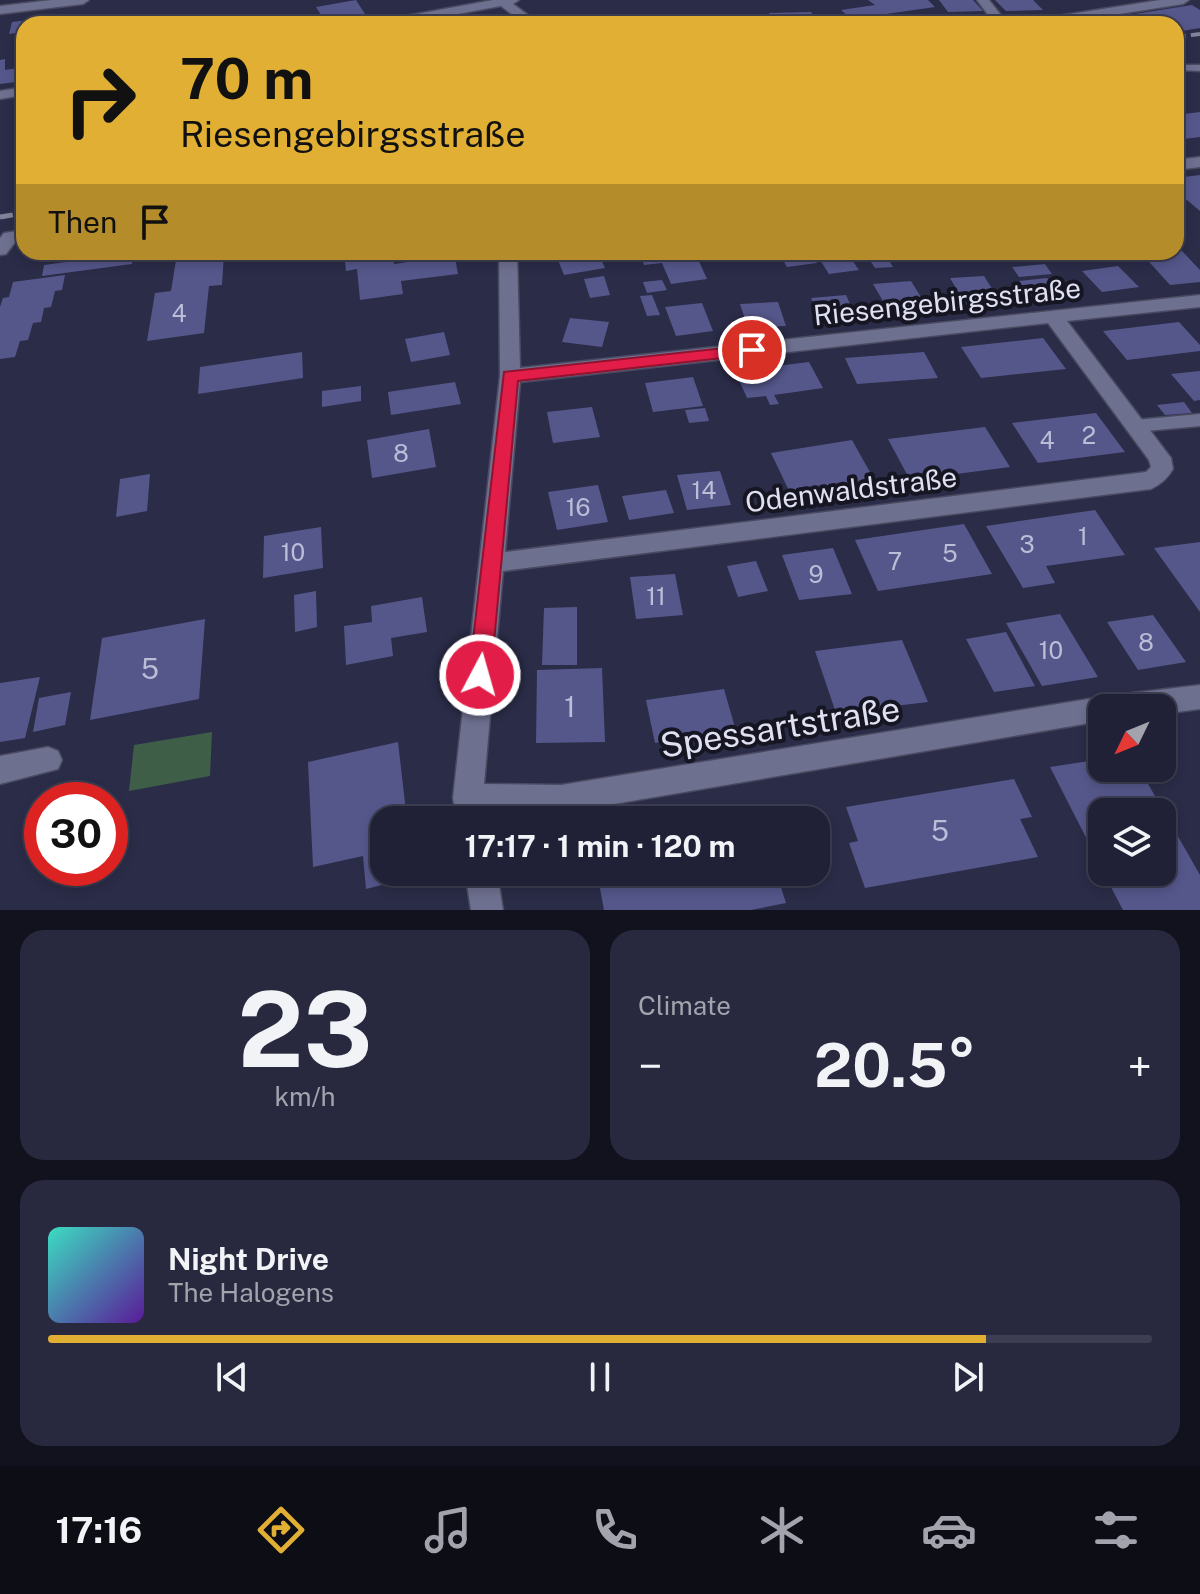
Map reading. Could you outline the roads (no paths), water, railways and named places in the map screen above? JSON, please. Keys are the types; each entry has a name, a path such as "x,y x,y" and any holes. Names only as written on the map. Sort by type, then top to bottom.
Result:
{"street":[{"path":"0,10 83,0"},
{"path":"983,0 996,16"},
{"path":"1082,16 1183,0"},
{"path":"427,16 508,1 522,16"},
{"path":"470,806 510,376 508,260"},
{"name":"Riesengebirgsstraße","path":"510,376 1200,301"},
{"name":"Odenwaldstraße","path":"491,563 1143,483 1154,478 1162,469 1160,458 1054,318"},
{"name":"Spessartstraße","path":"1176,700 1200,697"},
{"name":"Spessartstraße","path":"497,806 561,799 1088,711"},
{"path":"0,770 48,760"},
{"path":"483,886 487,910"}],"lane":[{"path":"1184,68 1200,68"},
{"path":"1135,426 1200,420"}],"railway":[{"path":"1184,36 1200,34"},
{"path":"0,217 16,214"}]}
